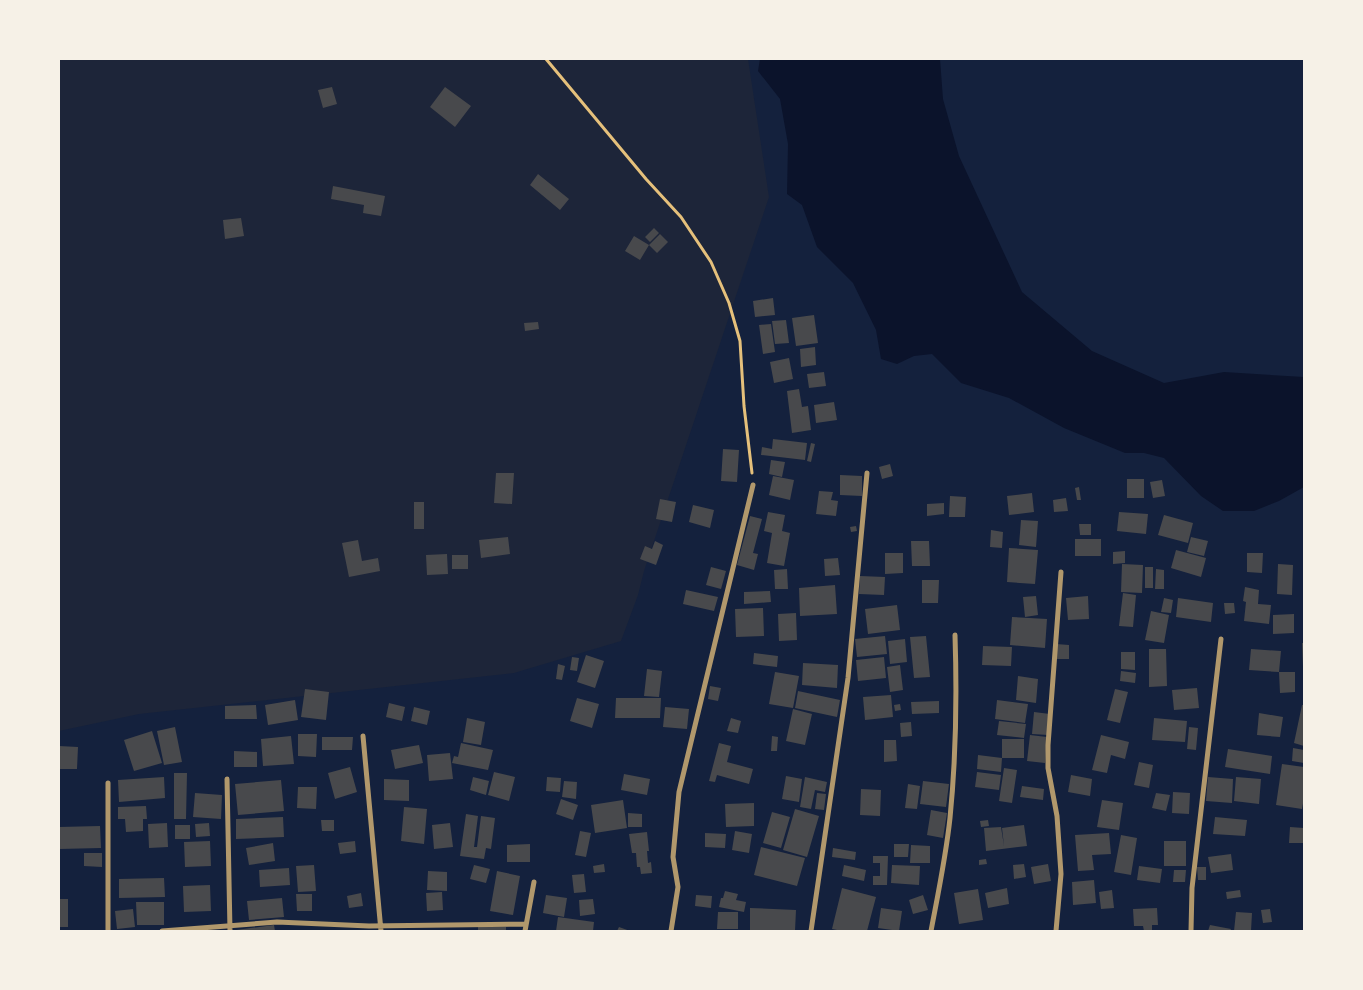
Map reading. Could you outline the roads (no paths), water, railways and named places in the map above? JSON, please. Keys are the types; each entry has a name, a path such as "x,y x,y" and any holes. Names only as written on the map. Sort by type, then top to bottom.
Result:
{"street":[{"path":"811,931 848,678 867,473"},
{"path":"671,931 678,887 673,856 679,792 753,485"},
{"path":"1056,931 1061,874 1057,816 1048,768 1048,745 1061,572"},
{"path":"931,931 950,821 953,790 955,635"},
{"path":"1191,931 1192,888 1221,639"},
{"path":"363,736 381,928"},
{"path":"227,779 230,929"},
{"path":"108,783 108,931"},
{"path":"525,931 534,882"},
{"path":"162,931 230,929 277,922 381,928 526,924"}]}
